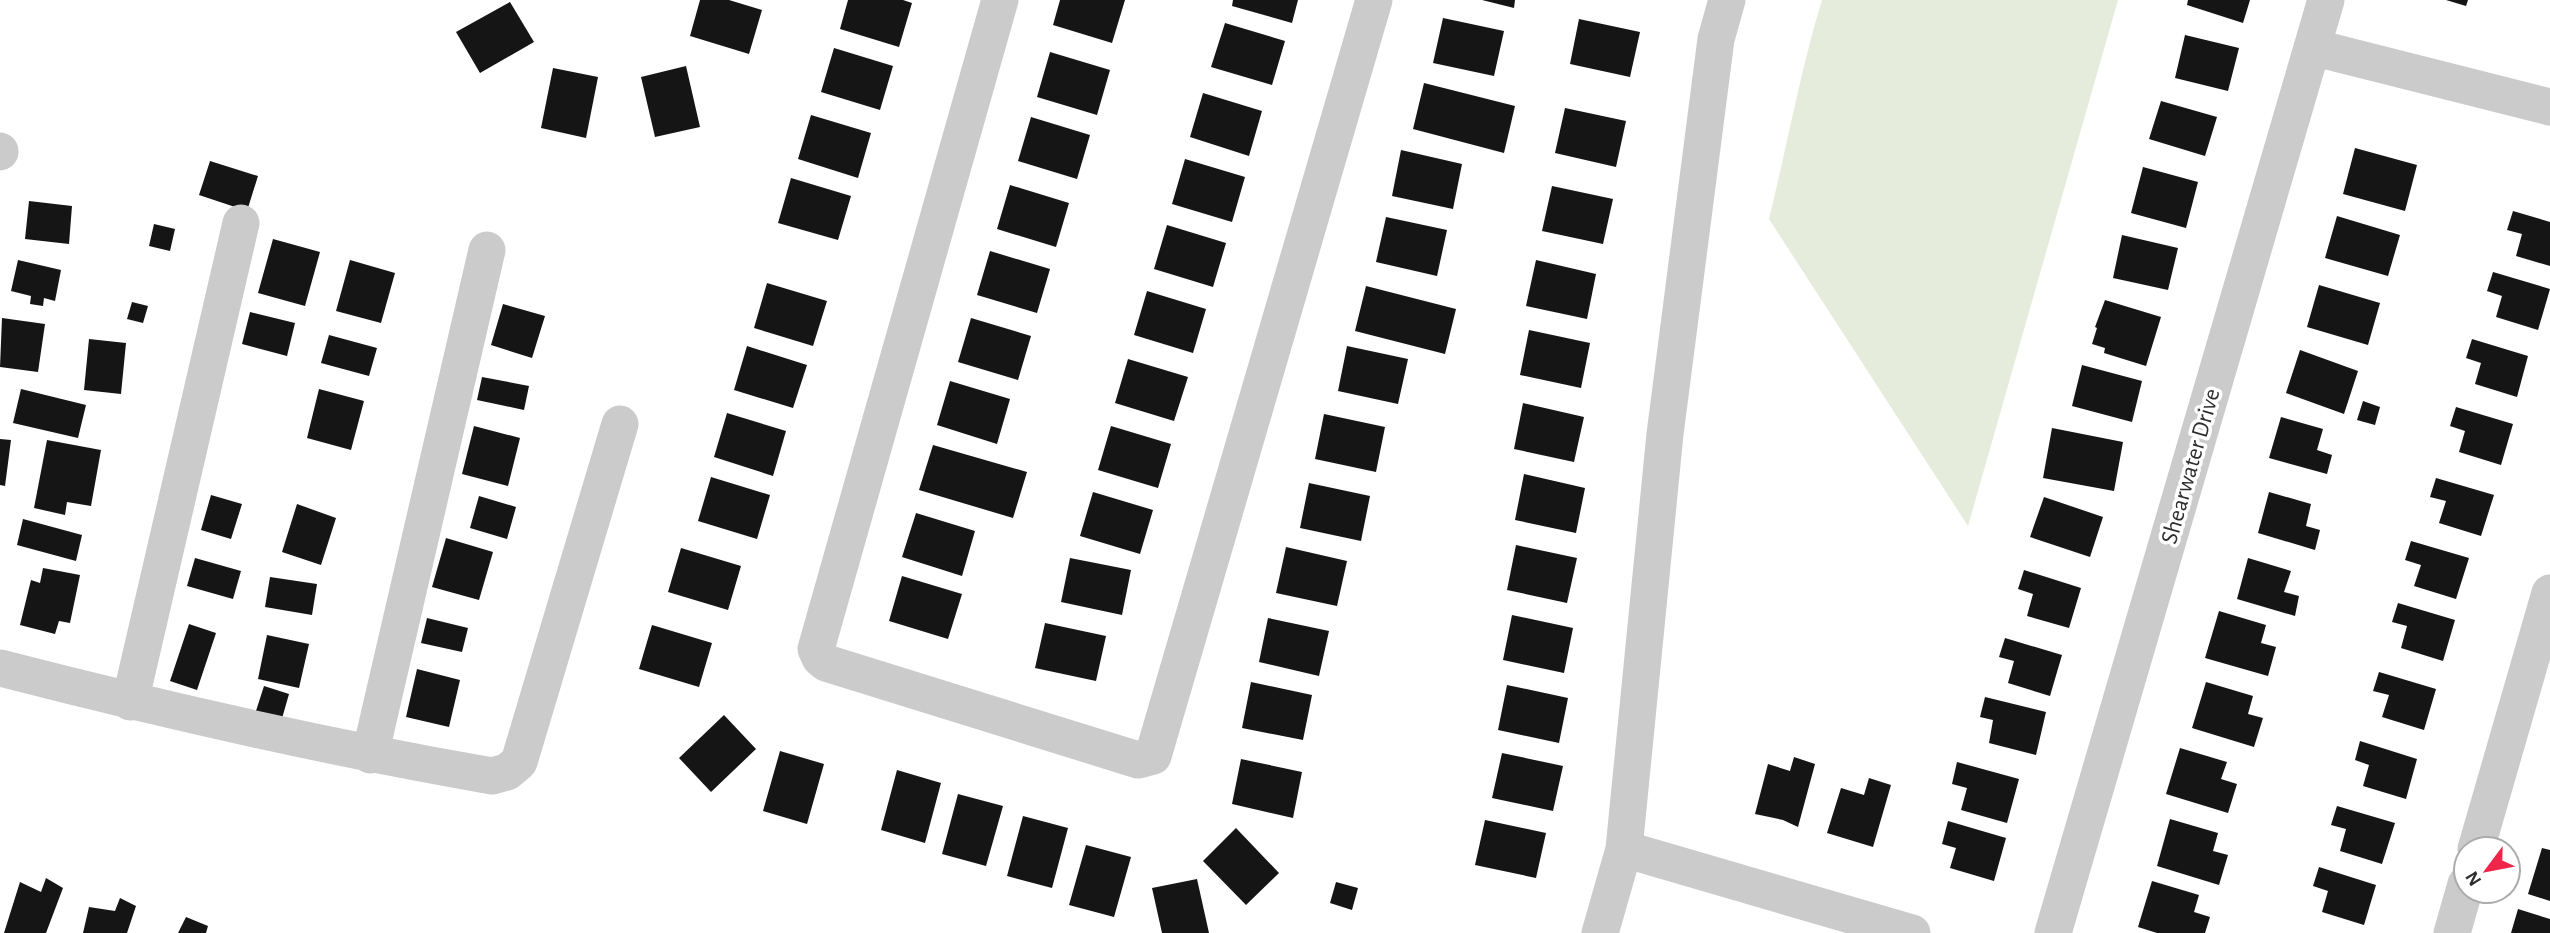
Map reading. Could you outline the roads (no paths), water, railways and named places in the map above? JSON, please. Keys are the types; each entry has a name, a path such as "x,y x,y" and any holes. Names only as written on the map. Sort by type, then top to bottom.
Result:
{"street":[{"path":"1000,0 816,649 826,663 1138,760 1153,756 1374,0"},
{"path":"1600,933 1624,849 1665,433 1716,39 1727,0"},
{"name":"Shearwater Drive","path":"2053,933 2326,0"},
{"path":"2312,47 2550,107"},
{"path":"130,702 241,223"},
{"path":"370,755 487,250"},
{"path":"0,668 130,702 370,755 492,776 507,772 519,762 620,424"},
{"path":"2480,835 2550,593"},
{"path":"1624,849 1912,933"},
{"path":"2452,933 2460,905"}]}
